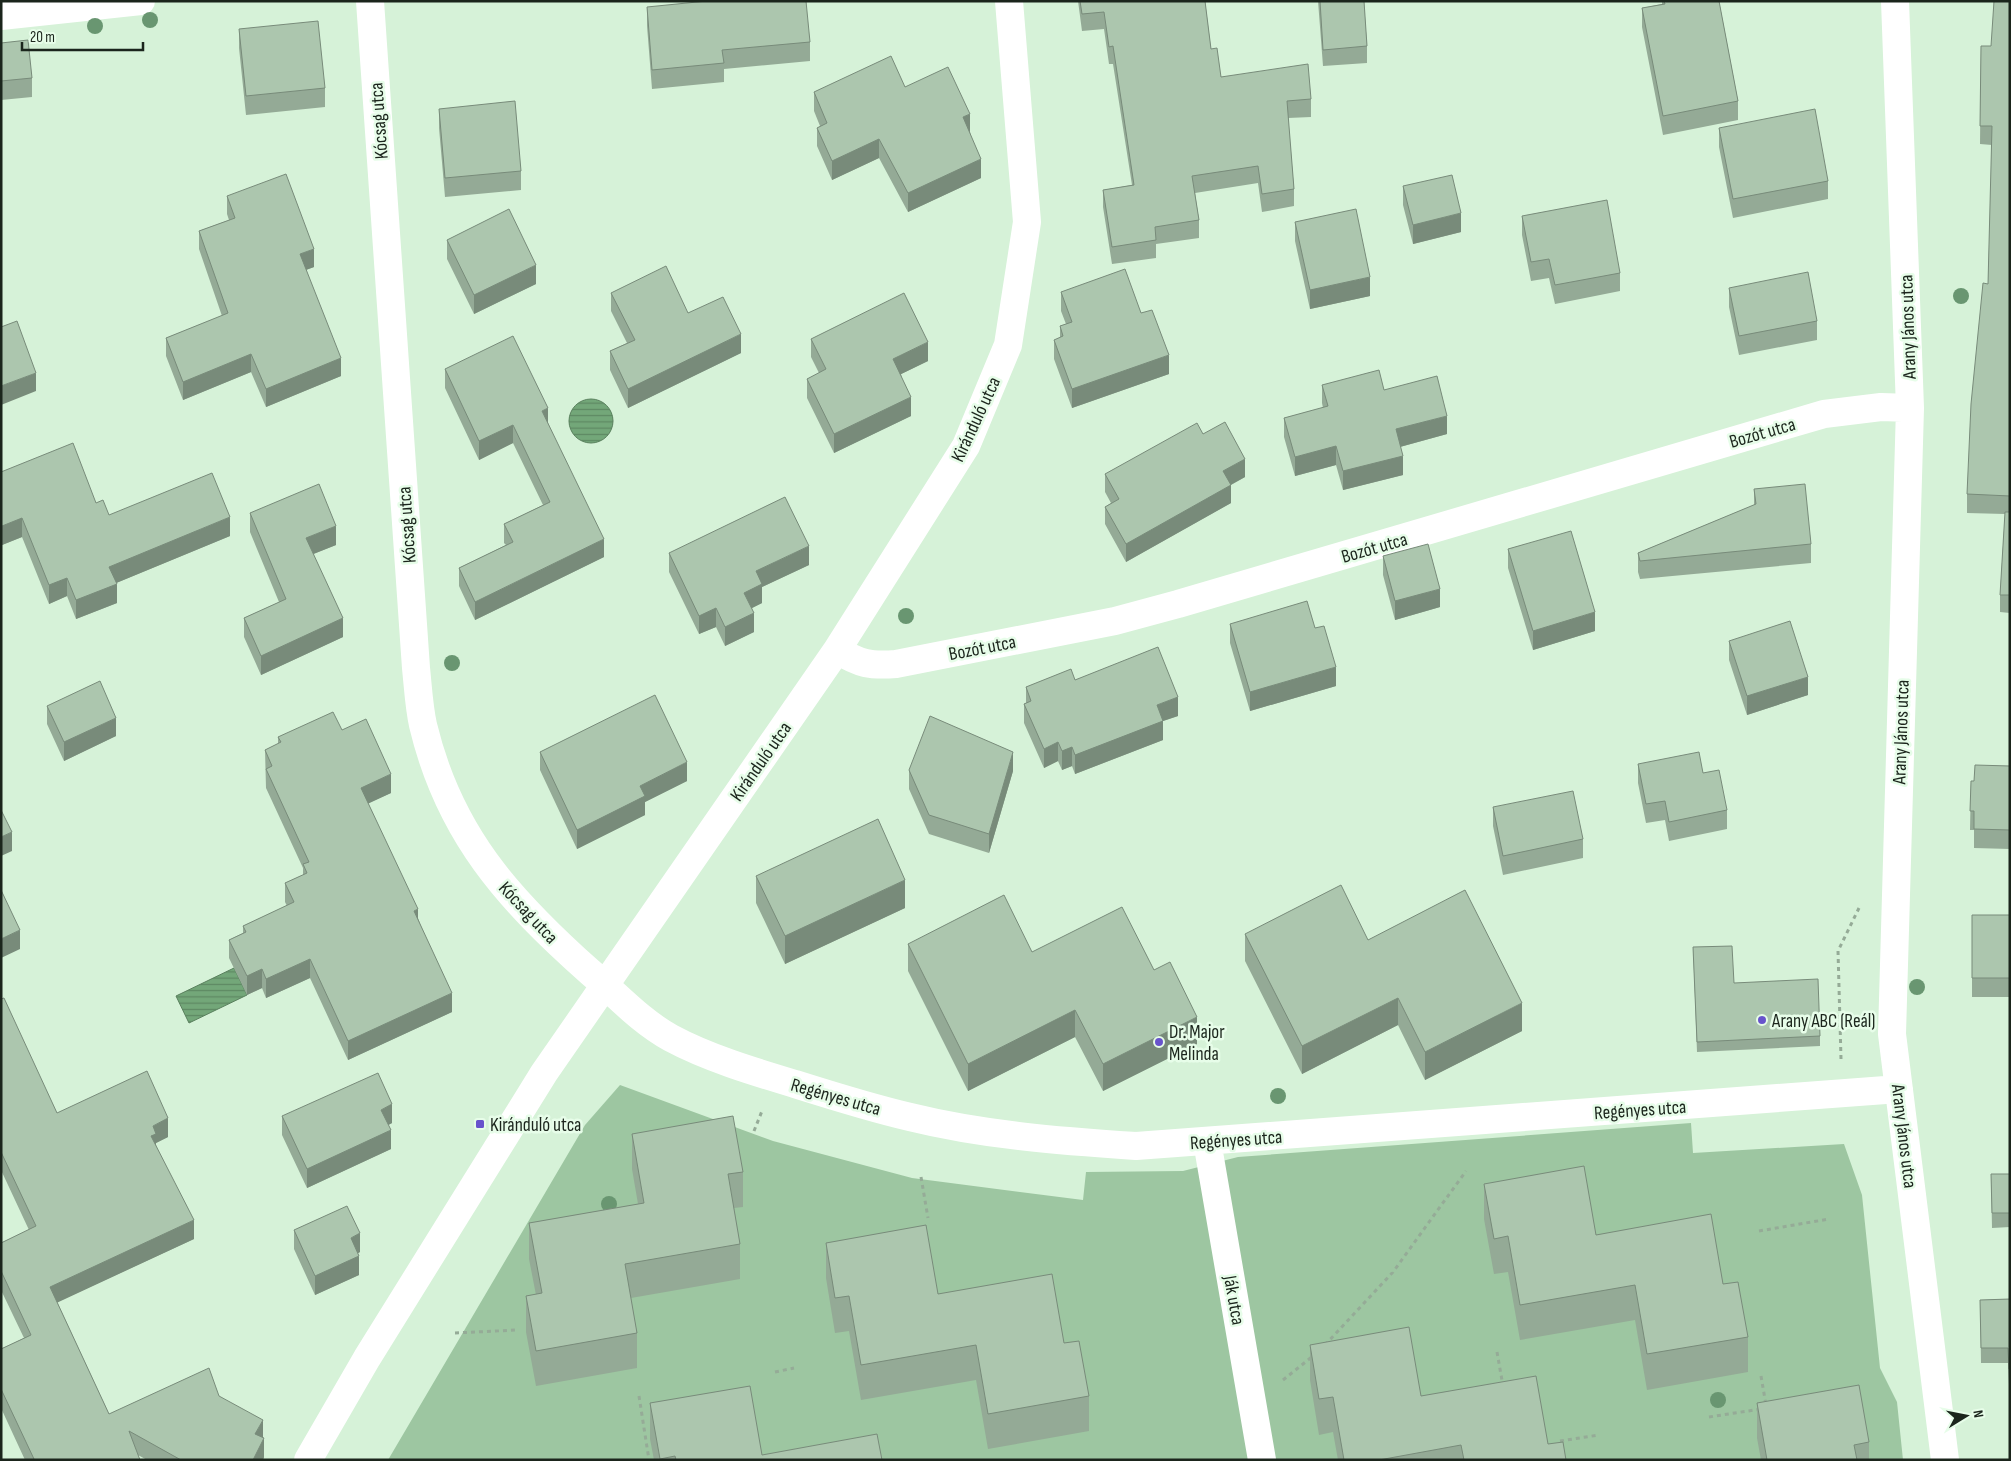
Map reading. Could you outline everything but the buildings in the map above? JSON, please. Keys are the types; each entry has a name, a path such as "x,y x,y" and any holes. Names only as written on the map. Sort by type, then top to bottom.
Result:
{"street":[{"path":"1,16 141,1"},
{"name":"Kócsag utca","path":"370,1 415,658 422,722 434,764 456,818 481,858 509,893 543,930 605,985"},
{"name":"Kiránduló utca","path":"308,1460 367,1358 544,1073 837,650 966,446 1008,344 1028,222 1009,1"},
{"name":"Arany János utca","path":"1895,1 1910,408 1892,1018 1899,1089 1945,1460"},
{"name":"Bozót utca","path":"837,650 856,662 873,666 896,664 1115,621 1824,414 1881,407 1910,408"},
{"name":"Regényes utca","path":"605,985 642,1018 671,1038 776,1078 911,1117 980,1130 1079,1142 1136,1146 1843,1095 1899,1089"},
{"name":"Ják utca","path":"1207,1141 1262,1460"}],"path":[{"path":"1843,1095 1838,951 1859,906"},
{"path":"1322,1348 1393,1272 1466,1171"},
{"path":"921,1177 928,1218"},
{"path":"1759,1231 1829,1219"},
{"path":"455,1333 517,1330"},
{"path":"1497,1352 1505,1395"},
{"path":"1250,1386 1285,1379 1314,1354"},
{"path":"775,1372 794,1368"},
{"path":"1761,1376 1766,1408"},
{"path":"639,1396 650,1460"},
{"path":"1709,1417 1772,1407"},
{"path":"1560,1441 1599,1435"}],"shaded area":[{"path":"591,399 603,403 609,409 613,421 609,433 603,439 591,443 579,439 573,433 569,421 573,409 579,403"},
{"path":"234,968 247,995 189,1023 176,996"},
{"path":"620,1085 773,1141 912,1178 1083,1200 1086,1172 1183,1171 1238,1157 1691,1123 1693,1153 1844,1144 1862,1195 1880,1368 1897,1402 1903,1460 388,1460 585,1125"}],"place":[{"name":"Arany ABC (Reál)","path":"1762,1020"},
{"name":"Dr. Major Melinda","path":"1159,1042"},
{"name":"Kiránduló utca","path":"480,1124"}]}
